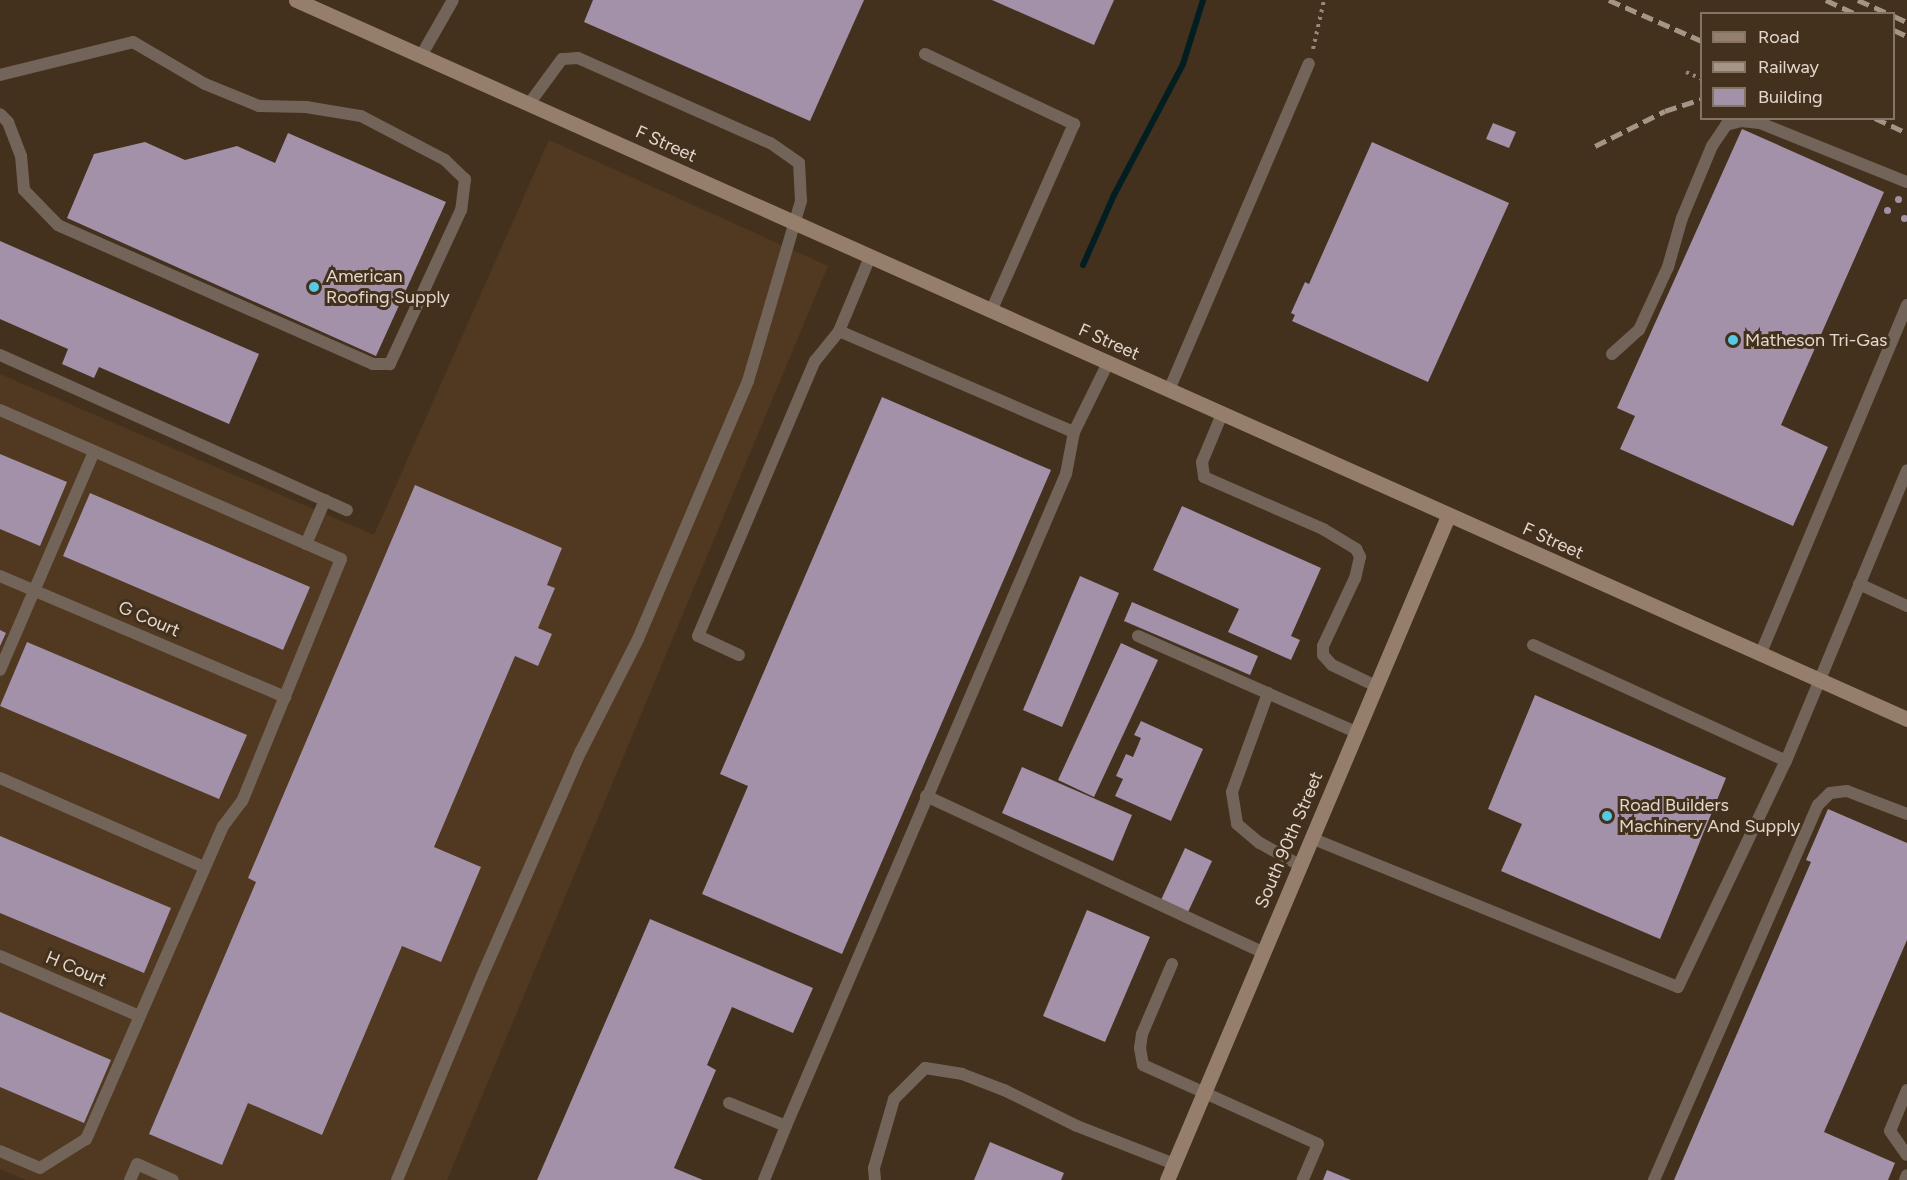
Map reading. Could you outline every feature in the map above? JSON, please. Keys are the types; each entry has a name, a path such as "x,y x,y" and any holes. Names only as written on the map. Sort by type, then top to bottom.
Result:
{"street":[{"name":"F Street","path":"296,0 1907,719"},
{"name":"South 90th Street","path":"1167,1180 1448,516"}],"lane":[{"path":"421,56 453,0"},
{"path":"0,75 133,42 205,84 259,106 306,107 360,116 445,160 465,179 461,210 390,364 373,364 58,225 24,190 21,156 8,122 0,114"},
{"path":"925,54 1074,124 991,311"},
{"path":"397,1180 487,965 581,751 638,639 748,381 797,224 801,201 799,163 770,142 578,58 562,59 528,104"},
{"path":"1169,390 1309,64"},
{"path":"1612,354 1639,330 1668,267 1682,218 1712,146 1726,125 1741,121 1760,123 1907,182"},
{"path":"739,655 698,636 815,361 838,331 870,257"},
{"path":"1760,655 1907,305"},
{"path":"838,331 1074,432"},
{"path":"0,355 347,510"},
{"path":"764,1180 926,796 1066,474 1074,432 1108,363"},
{"path":"0,410 341,559 242,801 223,826 204,867 86,1139 40,1168 0,1151"},
{"path":"1222,414 1202,462 1204,477 1323,529 1356,549 1360,558 1355,578 1323,646 1323,655 1332,665 1376,686"},
{"path":"0,670 94,452"},
{"path":"1311,838 1678,987 1785,761 1907,470"},
{"path":"306,544 325,500"},
{"name":"G Court","path":"0,576 285,697"},
{"path":"1859,584 1907,606"},
{"path":"1138,636 1356,732"},
{"path":"1533,645 1785,761"},
{"path":"1268,693 1232,792 1237,824 1260,843 1299,865"},
{"path":"0,778 204,867"},
{"path":"1654,1180 1818,805 1830,793 1847,791 1907,814"},
{"path":"926,796 1262,952"},
{"name":"H Court","path":"0,956 139,1016"},
{"path":"1172,964 1142,1034 1140,1048 1143,1065 1318,1144 1303,1180"},
{"path":"875,1180 874,1168 894,1100 925,1068 962,1074 1004,1090 1077,1126 1174,1164"},
{"path":"1907,1090 1890,1131 1907,1155"},
{"path":"729,1103 786,1126"},
{"path":"130,1180 137,1164 173,1180"},
{"path":"1905,1180 1907,1175"}],"path":[{"path":"1309,64 1324,0"},
{"path":"1686,72 1700,79"}],"shaded area":[{"path":"549,140 828,266 447,1180 26,1180 0,1169 0,374 374,535"}],"building":[{"path":"593,0 864,0 810,121 584,22"},
{"path":"992,0 1114,0 1094,45"},
{"path":"1493,123 1516,132 1509,148 1486,139"},
{"name":"Matheson Tri-Gas","path":"1742,129 1884,192 1781,425 1828,447 1793,526 1620,449 1635,416 1617,408"},
{"name":"American Roofing Supply","path":"288,133 446,202 376,356 67,218 94,154 145,142 185,160 237,146 275,163"},
{"path":"1372,142 1509,203 1428,382 1292,321 1295,315 1291,313 1305,282 1309,284"},
{"path":"1898,196 1901,199 1898,202 1895,199"},
{"path":"1887,206 1891,210 1887,214 1883,210"},
{"path":"1904,214 1908,218 1904,222 1900,218"},
{"path":"0,241 259,354 229,424 99,367 94,378 62,364 68,349 0,319"},
{"path":"882,397 1051,470 842,954 702,894 748,786 720,774"},
{"path":"0,454 67,482 40,546 0,529"},
{"path":"415,485 562,548 547,585 555,588 538,628 552,634 538,666 515,656 434,847 481,867 441,962 402,946 322,1135 248,1103 222,1165 149,1134 256,882 248,878"},
{"path":"90,493 310,587 283,650 63,556"},
{"path":"1182,506 1321,568 1291,636 1300,640 1291,660 1228,632 1239,609 1153,570"},
{"path":"1080,576 1119,593 1062,727 1023,710"},
{"path":"1132,602 1258,656 1250,675 1124,621"},
{"path":"0,630 6,633 0,646"},
{"path":"27,642 247,735 219,799 0,706"},
{"path":"1121,643 1158,660 1094,797 1058,780"},
{"name":"Road Builders Machinery And Supply","path":"1535,695 1726,778 1660,939 1501,871 1522,824 1488,809"},
{"path":"1141,721 1203,749 1171,821 1115,796 1123,779 1116,776 1126,754 1133,757 1141,738 1134,735"},
{"path":"1022,767 1132,815 1113,861 1002,813"},
{"path":"1828,809 1907,843 1907,940 1824,1132 1895,1163 1888,1180 1674,1180 1811,862 1806,860"},
{"path":"0,836 171,908 144,973 0,913"},
{"path":"1185,848 1212,861 1188,912 1161,900"},
{"path":"1087,910 1150,937 1105,1042 1043,1016"},
{"path":"650,919 813,988 793,1033 732,1007 707,1065 716,1070 674,1168 703,1180 537,1180"},
{"path":"0,1012 111,1060 84,1123 0,1087"},
{"path":"990,1142 1064,1173 1061,1180 974,1180"},
{"path":"1327,1170 1351,1180 1323,1180"}],"waterway":[{"path":"1083,265 1114,195 1183,64 1203,0"}],"railway":[{"path":"1609,0 1700,40"},
{"path":"1826,0 1852,12"},
{"path":"1858,0 1885,12"},
{"path":"1895,16 1907,22"},
{"path":"1895,30 1907,36"},
{"path":"1595,146 1665,111 1700,100"},
{"path":"1879,120 1907,133"}],"place":[{"name":"American Roofing Supply","path":"314,287"},
{"name":"Matheson Tri-Gas","path":"1733,340"},
{"name":"Road Builders Machinery And Supply","path":"1607,816"}]}
